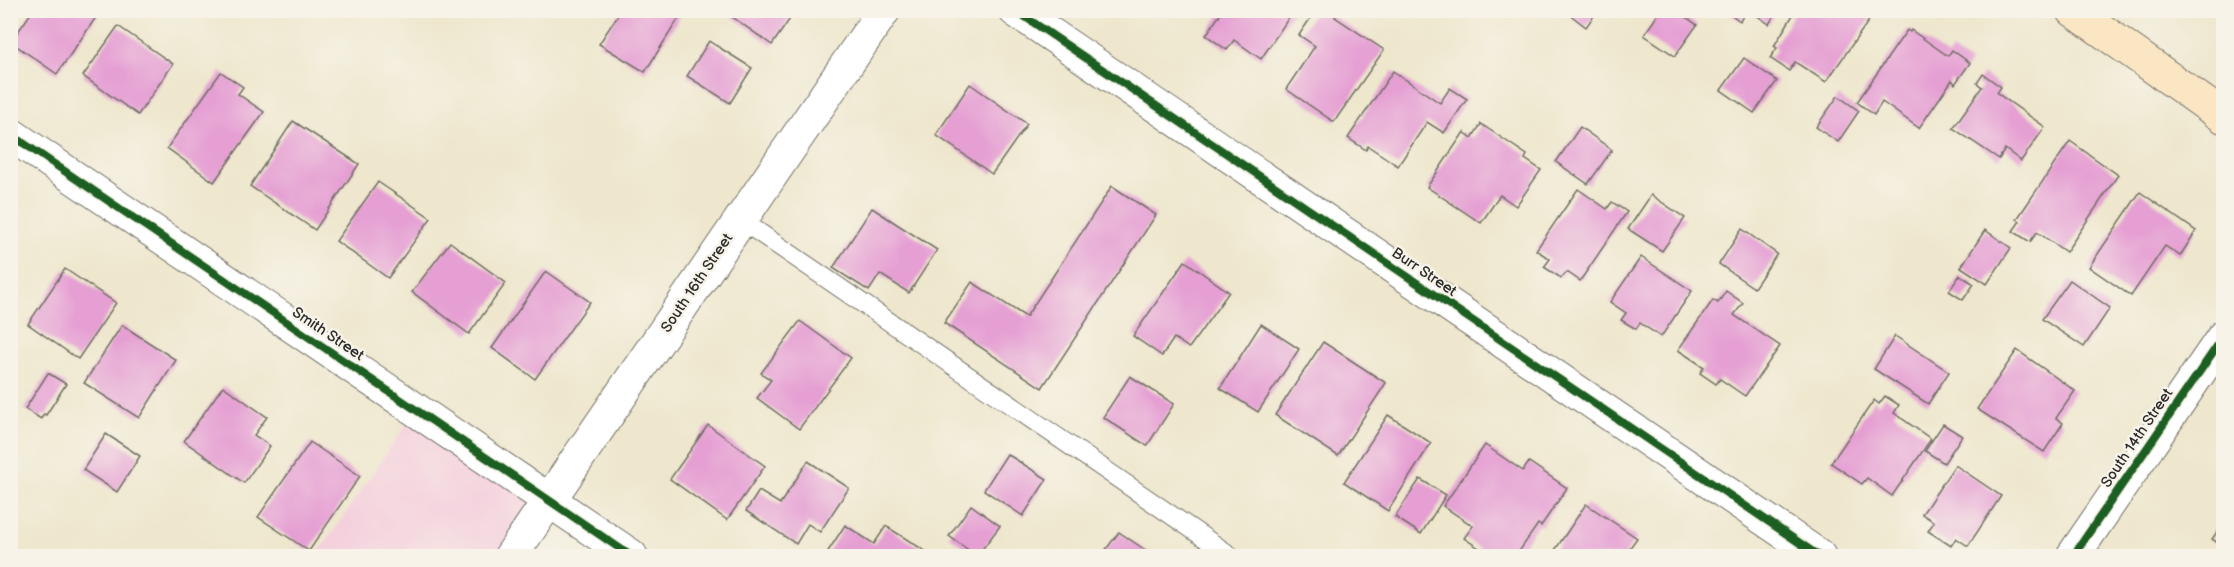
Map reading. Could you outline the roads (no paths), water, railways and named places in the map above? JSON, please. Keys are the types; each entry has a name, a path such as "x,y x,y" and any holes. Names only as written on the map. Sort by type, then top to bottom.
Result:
{"main road":[{"path":"2073,10 2223,117"}],"street":[{"name":"South 16th Street","path":"511,556 884,10"},
{"name":"Burr Street","path":"1015,10 1819,556"},
{"name":"Smith Street","path":"10,134 631,556"},
{"name":"South 14th Street","path":"2073,556 2223,336"}],"lane":[{"path":"741,220 1231,556"}]}
